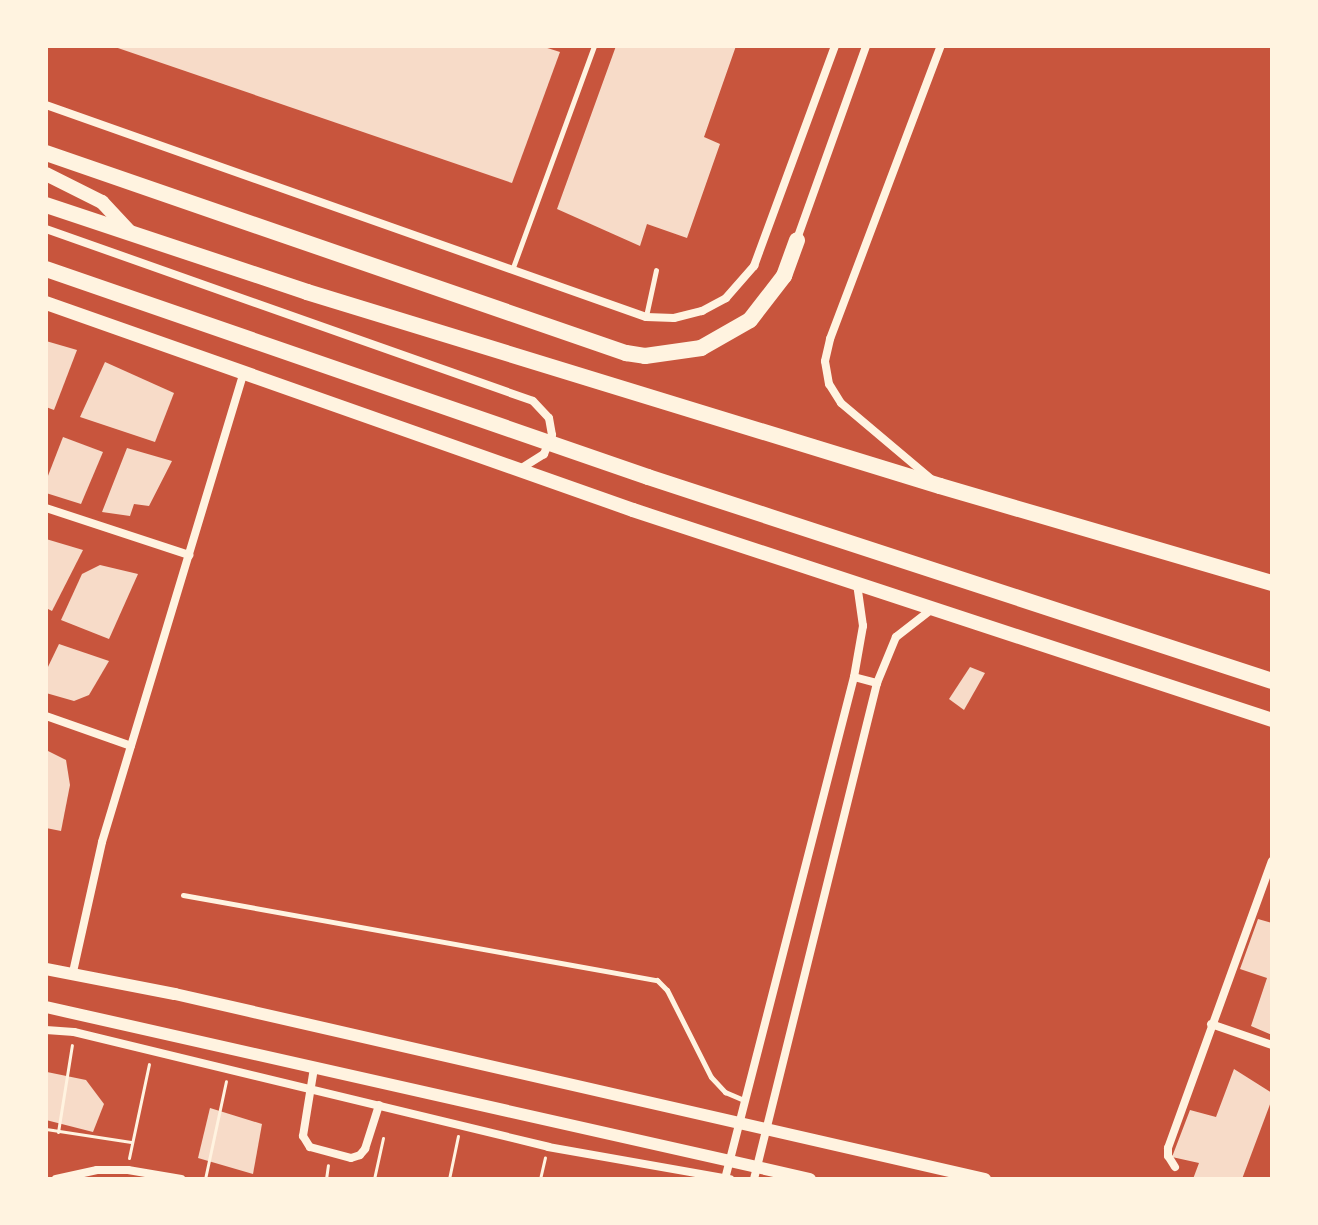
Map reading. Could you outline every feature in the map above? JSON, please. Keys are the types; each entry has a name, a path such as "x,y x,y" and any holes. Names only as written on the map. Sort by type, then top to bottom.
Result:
{"highway":[{"path":"46,153 626,353 645,356 701,348 750,320 775,292 797,240"},
{"path":"46,205 323,296 940,486 1272,583"},
{"path":"46,269 648,477 1272,681"}],"main road":[{"path":"46,174 102,202 131,233"},
{"path":"46,303 519,470 1272,720"}],"street":[{"path":"46,105 646,317 674,318 702,311 726,298 747,278 761,253 835,46"},
{"path":"797,240 866,46"},
{"path":"940,486 841,403 829,384 825,361 830,339 941,46"},
{"path":"46,229 533,401 549,418 552,435 544,454 519,470"},
{"path":"73,972 102,842 244,373"},
{"path":"46,508 189,555"},
{"path":"46,1030 74,1032 460,1123 548,1147 727,1179 744,1100 854,677 863,626 857,584"},
{"path":"756,1173 877,683 896,637 935,608"},
{"path":"854,677 877,683"},
{"path":"46,716 131,746"},
{"path":"1175,1167 1168,1156 1168,1148 1272,861"},
{"path":"46,969 73,972 985,1179"},
{"path":"46,1007 729,1160 756,1173 810,1179"},
{"path":"1211,1024 1272,1045"},
{"path":"314,1068 303,1136 310,1147 351,1158 360,1155 365,1149 379,1105"},
{"path":"56,1179 97,1170 128,1170 181,1179"}],"lane":[{"path":"512,270 594,46"},
{"path":"646,317 656,270"},
{"path":"183,895 657,980 667,990 711,1077 725,1092 744,1100"}],"path":[{"path":"58,1132 74,1032"},
{"path":"128,1170 131,1142 152,1051"},
{"path":"205,1179 229,1069"},
{"path":"449,1179 460,1123"},
{"path":"46,1129 131,1142"},
{"path":"374,1179 383,1136"},
{"path":"540,1179 548,1147"}],"building":[{"path":"112,46 541,46 560,52 512,183"},
{"path":"616,46 736,46 704,137 720,144 687,238 647,224 640,246 557,209"},
{"path":"46,341 77,350 54,410 46,407"},
{"path":"105,362 174,393 155,442 80,417"},
{"path":"63,437 103,452 81,504 46,493 46,481"},
{"path":"127,448 172,461 149,506 134,504 130,516 102,512"},
{"path":"46,539 83,550 52,611 46,608"},
{"path":"100,565 138,574 109,639 61,620 82,574"},
{"path":"59,644 109,661 89,695 74,701 46,693 46,671"},
{"path":"970,667 985,673 964,710 949,699"},
{"path":"46,750 66,760 70,785 61,831 46,828"},
{"path":"1258,919 1272,923 1272,1035 1251,1026 1267,978 1240,969"},
{"path":"1234,1069 1272,1093 1272,1099 1242,1179 1193,1179 1199,1163 1172,1157 1190,1110 1216,1117"},
{"path":"47,1072 86,1080 104,1104 93,1132 46,1120"},
{"path":"210,1108 262,1124 253,1174 198,1158"}]}
